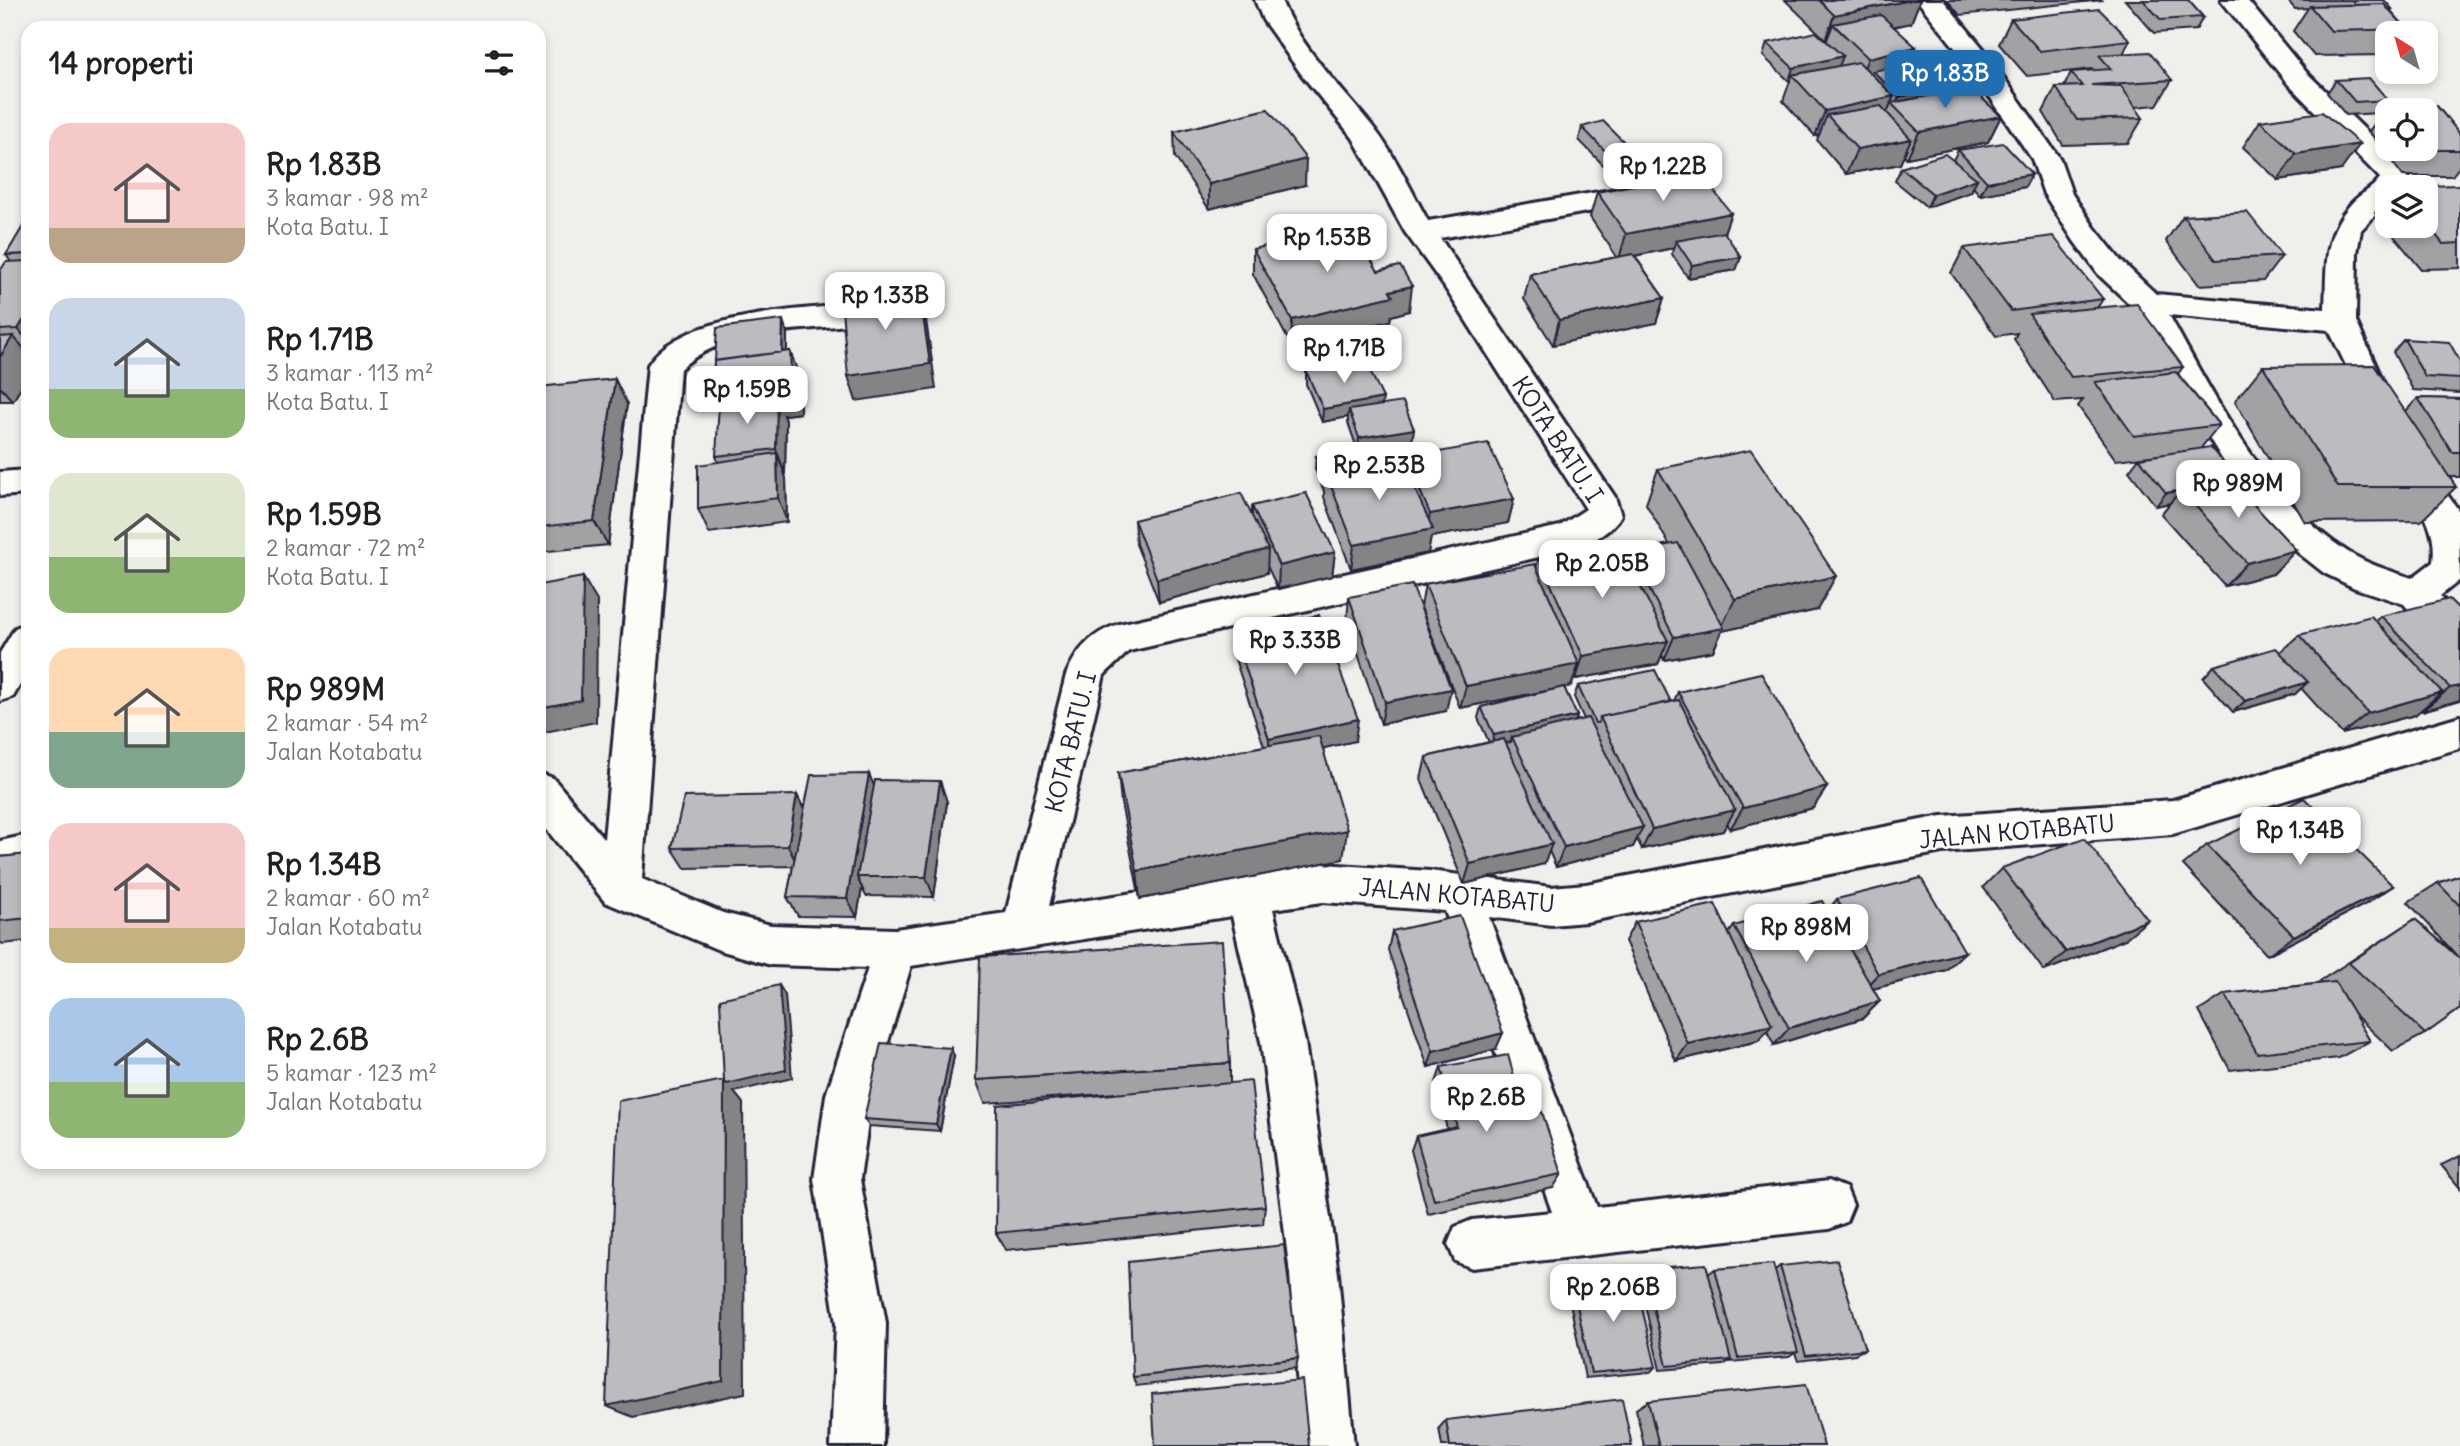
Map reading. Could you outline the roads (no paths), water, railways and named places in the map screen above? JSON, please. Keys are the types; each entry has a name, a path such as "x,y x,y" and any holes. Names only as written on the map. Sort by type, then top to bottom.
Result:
{"street":[{"name":"KOTA BATU. I","path":"1023,928 1085,675 1090,661 1101,650 1119,639 1570,537 1604,515 1603,506 1455,279 1420,232 1365,135 1311,69 1276,20 1268,0"},
{"path":"1930,0 1978,58 2046,159 2058,194 2109,268 2147,303 2247,472 2281,518 2337,563 2368,578 2417,594 2460,645"},
{"path":"2234,0 2305,87 2392,175"},
{"path":"1420,232 1616,198"},
{"path":"2375,198 2363,208 2347,229 2342,253 2340,321 2373,392 2376,421 2448,519 2454,537 2450,568 2417,594"},
{"path":"2147,303 2340,321"},
{"path":"620,889 664,365 677,350 712,335 856,314"},
{"path":"0,484 21,482"},
{"path":"0,686 21,650"},
{"name":"JALAN KOTABATU","path":"546,799 620,889 719,931 771,945 895,949 1323,883 1430,890 1550,906 1586,903 1942,834 2121,823 2173,817 2460,732"},
{"path":"0,859 21,854"},
{"path":"1248,893 1283,1042 1314,1273 1328,1446"},
{"path":"1460,895 1583,1233"},
{"path":"857,1446 861,1323 837,1179 849,1095 895,949"},
{"path":"1472,1244 1829,1205"}]}
